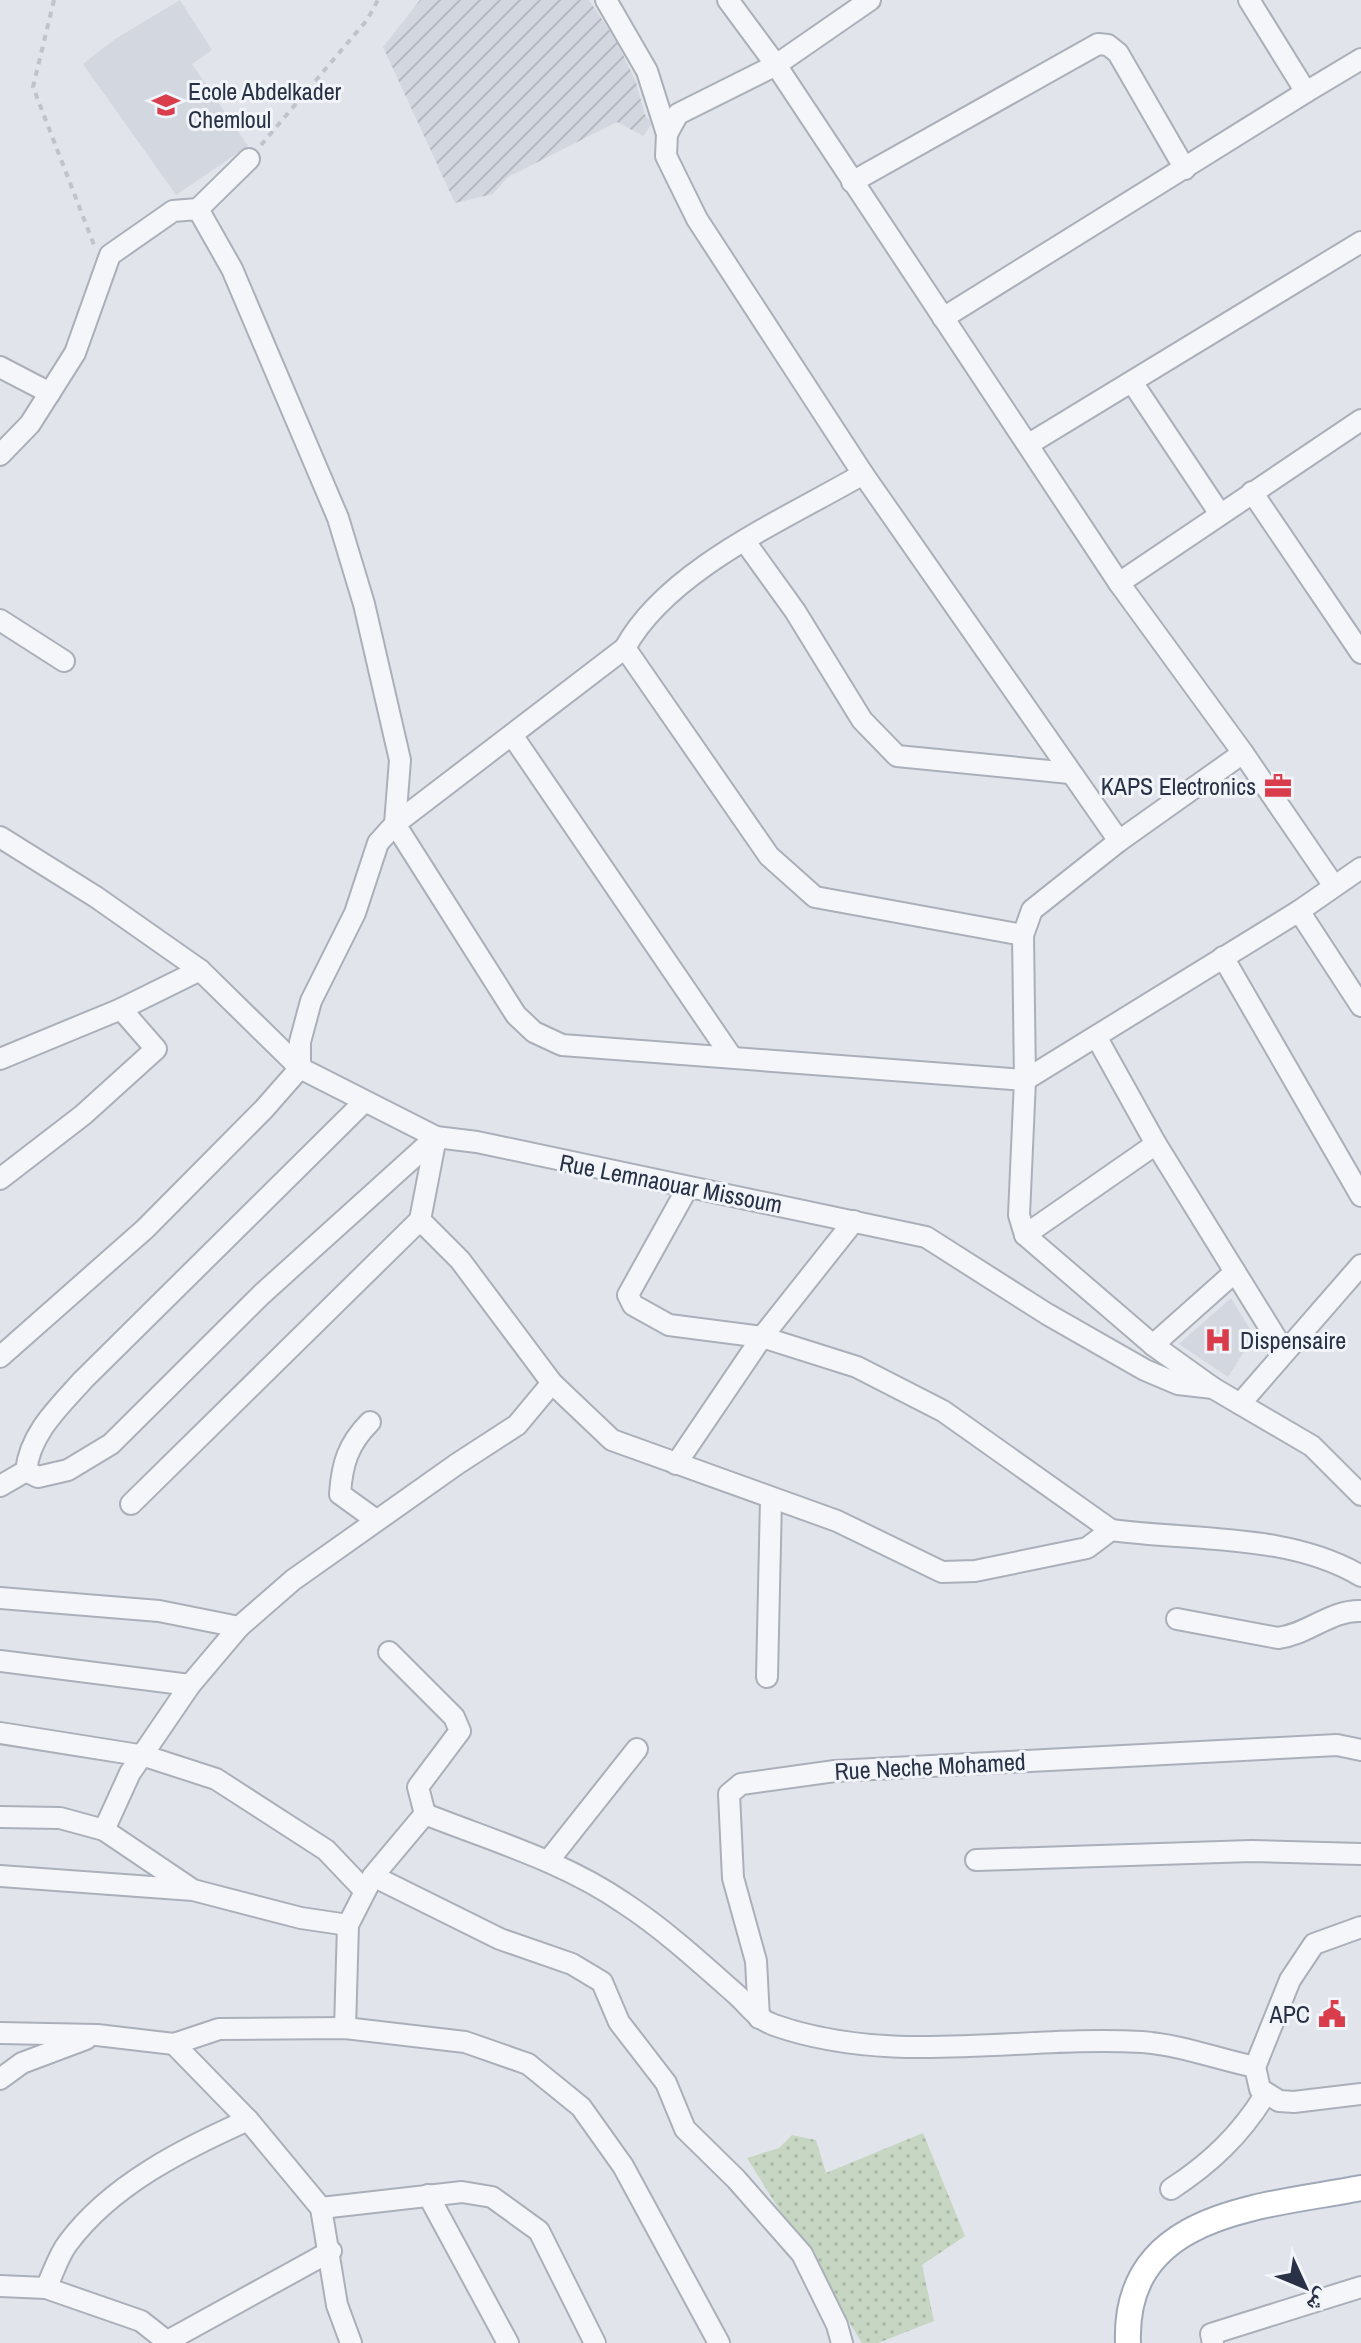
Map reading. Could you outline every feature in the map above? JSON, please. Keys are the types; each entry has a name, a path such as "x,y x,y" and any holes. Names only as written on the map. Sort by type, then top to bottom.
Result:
{"main road":[{"path":"1128,2343 1127,2315 1133,2294 1151,2263 1173,2238 1250,2206 1361,2188"}],"street":[{"path":"606,0 647,71 667,134 666,156 697,219 863,474 1119,841"},
{"path":"728,0 776,65 1119,583 1243,753 1334,886"},
{"path":"667,134 678,114 776,65 870,0"},
{"path":"1249,0 1306,92"},
{"path":"852,182 1098,44 1108,45 1118,53 1185,169"},
{"path":"943,318 1361,59"},
{"path":"0,455 30,424 75,353 110,255 173,211 198,209 249,159"},
{"path":"198,209 232,269 338,518 364,604 400,760 395,824 516,1015 534,1032 562,1045 1025,1080 1299,911 1361,868"},
{"path":"1029,444 1361,242"},
{"path":"0,367 50,393"},
{"path":"1132,382 1220,514"},
{"path":"1119,583 1361,420"},
{"path":"0,1357 145,1229 264,1109 300,1068 300,1042 311,1001 355,913 378,843 395,824 625,648 639,622 700,566 746,543 863,474"},
{"path":"1252,492 1361,653"},
{"path":"746,543 795,611 862,720 897,756 1070,773"},
{"path":"0,620 64,661"},
{"path":"625,648 769,856 815,897 1023,935"},
{"path":"512,735 731,1056"},
{"path":"1213,1388 1153,1345 1025,1235 1019,1215 1025,1080 1023,935 1032,910 1119,841 1243,753"},
{"name":"Rue Lemnaouar Missoum","path":"0,837 96,897 200,970 300,1068 436,1137 926,1237 1047,1314 1145,1370 1178,1384 1213,1388 1312,1446 1361,1495"},
{"path":"1299,911 1361,1006"},
{"path":"1223,957 1361,1196"},
{"path":"0,1059 121,1009 200,970"},
{"path":"0,1179 83,1115 156,1049 121,1009"},
{"path":"1097,1038 1156,1144 1284,1351"},
{"path":"26,1471 27,1457 41,1428 83,1380 364,1102"},
{"path":"26,1471 38,1477 68,1470 111,1444 262,1294 436,1137"},
{"path":"131,1504 420,1220 436,1137"},
{"path":"1025,1235 1156,1144"},
{"path":"688,1187 628,1295 633,1305 669,1325 762,1337 807,1354 857,1367 943,1411 1111,1530 1276,1546 1348,1568 1361,1576"},
{"path":"420,1220 460,1260 552,1383 612,1440 837,1521 942,1572 975,1571 1087,1548 1111,1530"},
{"path":"676,1464 762,1337 854,1221"},
{"path":"1240,1404 1361,1265"},
{"path":"1153,1345 1235,1272"},
{"path":"104,1830 130,1773 145,1756 190,1685 239,1627 293,1580 517,1425 552,1383"},
{"path":"370,1422 356,1436 343,1461 340,1494 376,1520"},
{"path":"0,1486 26,1471"},
{"path":"767,1677 771,1499"},
{"path":"0,1598 159,1611 239,1627"},
{"path":"1177,1619 1278,1638 1294,1636 1342,1610 1361,1611"},
{"path":"389,1652 460,1724 460,1731 418,1787 425,1814"},
{"path":"0,1661 190,1685"},
{"path":"0,1733 145,1756 216,1779 326,1850 369,1883 500,1939 572,1964 602,1982 619,2022 666,2083 685,2129 736,2179 802,2254 837,2325 841,2342"},
{"name":"Rue Neche Mohamed","path":"759,2018 756,1961 733,1878 729,1794 741,1784 835,1771 1337,1745 1361,1750"},
{"path":"549,1860 637,1749"},
{"path":"425,1814 549,1860 623,1902 736,1994 759,2018 841,2041 910,2048 1141,2042 1179,2047 1255,2067"},
{"path":"345,2028 348,1925 369,1883 425,1814"},
{"path":"0,1817 60,1818 104,1830 193,1890"},
{"path":"976,1860 1251,1851 1361,1854"},
{"path":"0,1876 193,1890 301,1918 348,1925"},
{"path":"1361,1927 1314,1944 1290,1980 1255,2067 1256,2080 1265,2095 1279,2101 1361,2094"},
{"path":"0,2033 97,2035 174,2044 219,2029 345,2028 465,2042 528,2064 581,2107 623,2166 719,2343"},
{"path":"0,2079 22,2063 97,2035"},
{"path":"174,2044 248,2120 321,2208 331,2251 337,2305 351,2343"},
{"path":"1171,2189 1200,2170 1243,2130 1265,2095"},
{"path":"46,2288 66,2245 104,2202 197,2143 248,2120"},
{"path":"321,2208 462,2192 492,2197 539,2231 595,2343"},
{"path":"428,2195 508,2343"},
{"path":"0,2287 46,2288 141,2321 167,2342 331,2251"},
{"path":"1213,2343 1211,2334 1361,2287"}],"path":[{"path":"54,0 33,87 91,243 110,255"},
{"path":"249,159 367,20 378,0"}],"shaded area":[{"name":"Ecole Abdelkader Chemloul","path":"180,0 212,50 192,64 248,146 176,195 83,64 115,39"},
{"path":"420,0 589,0 617,42 636,82 645,115 652,124 643,136 617,122 508,177 493,194 455,203 383,47"},
{"name":"Dispensaire","path":"1231,1298 1254,1336 1228,1377 1179,1344"}],"green space":[{"path":"923,2133 965,2236 922,2265 934,2321 878,2343 862,2343 747,2158 779,2148 792,2135 816,2140 826,2173"}],"place":[{"name":"Ecole Abdelkader Chemloul","path":"166,105"},
{"name":"KAPS Electronics","path":"1278,786"},
{"name":"Dispensaire","path":"1218,1340"},
{"name":"APC","path":"1332,2014"}]}
